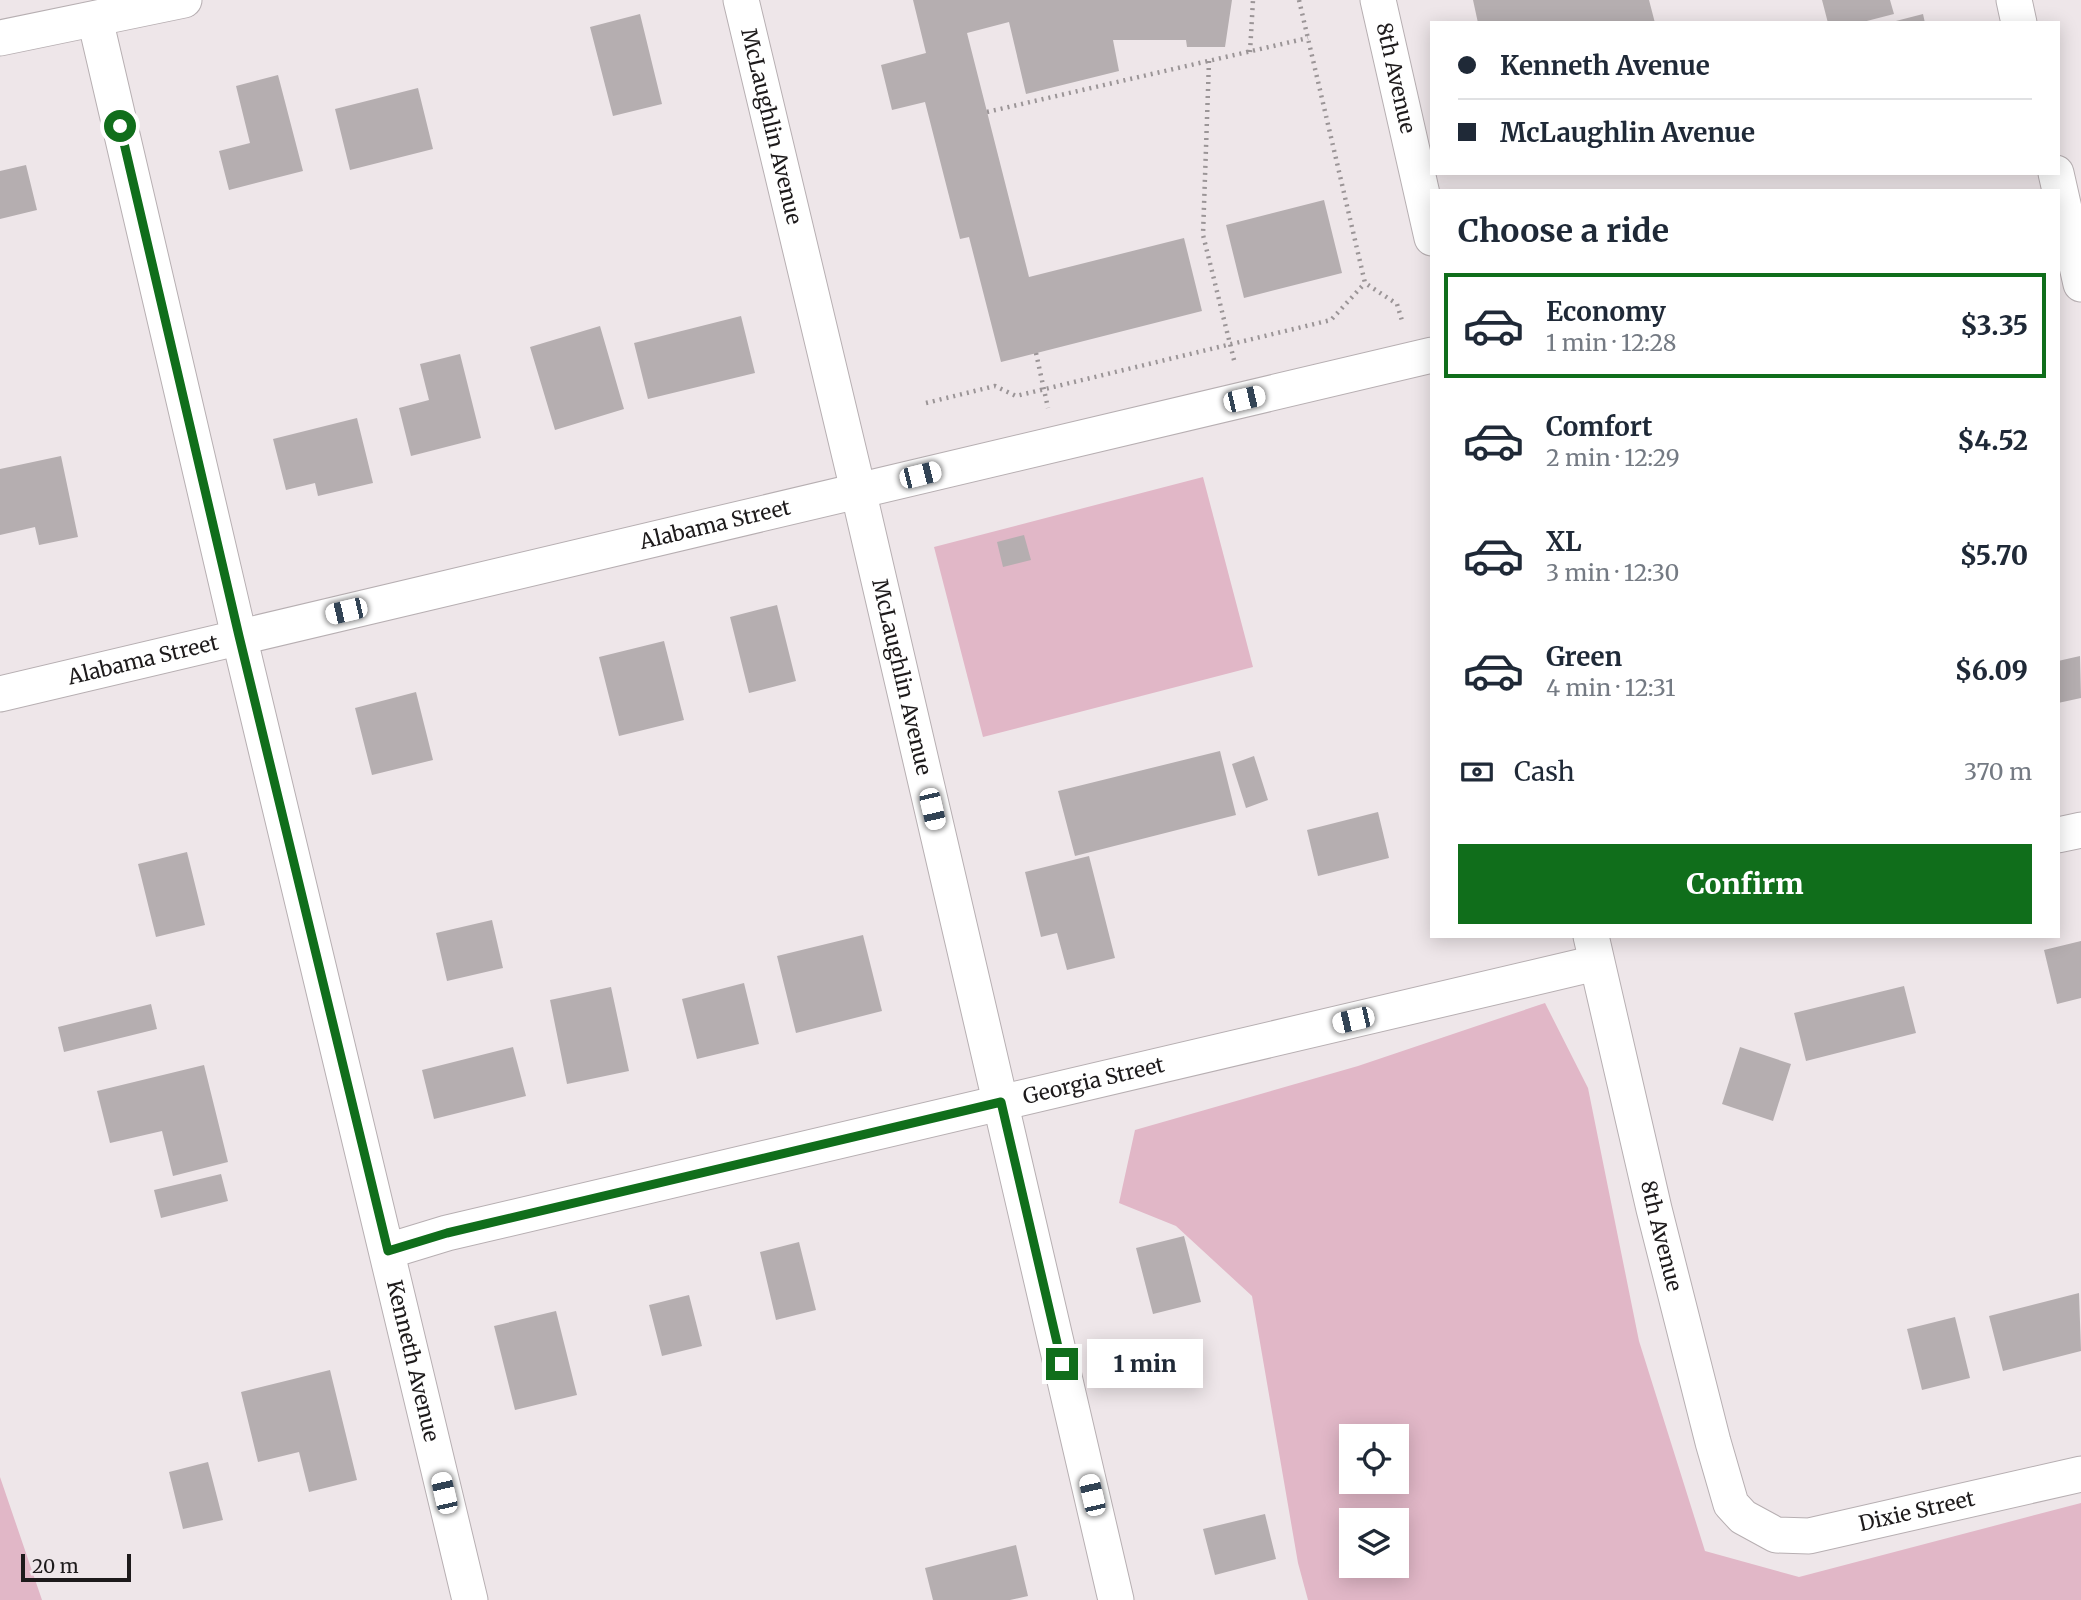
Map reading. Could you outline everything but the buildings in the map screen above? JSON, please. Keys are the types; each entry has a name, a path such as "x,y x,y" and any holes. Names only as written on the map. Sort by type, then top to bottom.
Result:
{"street":[{"path":"0,38 184,0"},
{"name":"McLaughlin Avenue","path":"741,0 1116,1600"},
{"name":"8th Avenue","path":"1378,0 1430,229"},
{"path":"2014,0 2019,21"},
{"name":"Kenneth Avenue","path":"95,19 239,636 470,1600"},
{"path":"2065,197 2081,284"},
{"name":"Alabama Street","path":"0,694 1422,357"},
{"path":"2060,835 2081,830"},
{"name":"8th Avenue","path":"1597,944 1654,1209 1713,1442 1731,1504 1743,1517 1756,1524"},
{"name":"Georgia Street","path":"388,1251 447,1233 1001,1102 1597,944"},
{"name":"Dixie Street","path":"1756,1524 1776,1535 1810,1536 2081,1474"}],"path":[{"path":"1250,52 1253,0"},
{"path":"1299,0 1365,283 1398,304 1422,357"},
{"path":"987,112 1308,38"},
{"path":"1209,61 1203,235 1244,399"},
{"path":"926,403 995,386 1016,396 1331,320 1365,283"},
{"path":"1036,353 1057,443"}],"shaded area":[{"path":"1203,477 1253,667 983,737 934,547"},
{"path":"1545,1003 1588,1088 1639,1341 1705,1551 1799,1577 2081,1503 2081,1600 1308,1600 1298,1563 1252,1296 1176,1226 1119,1203 1135,1130 1358,1066"},
{"path":"0,1477 42,1600 0,1600"}],"route":[{"path":"120,126 239,636 388,1251 447,1233 1001,1102 1062,1364"}]}
